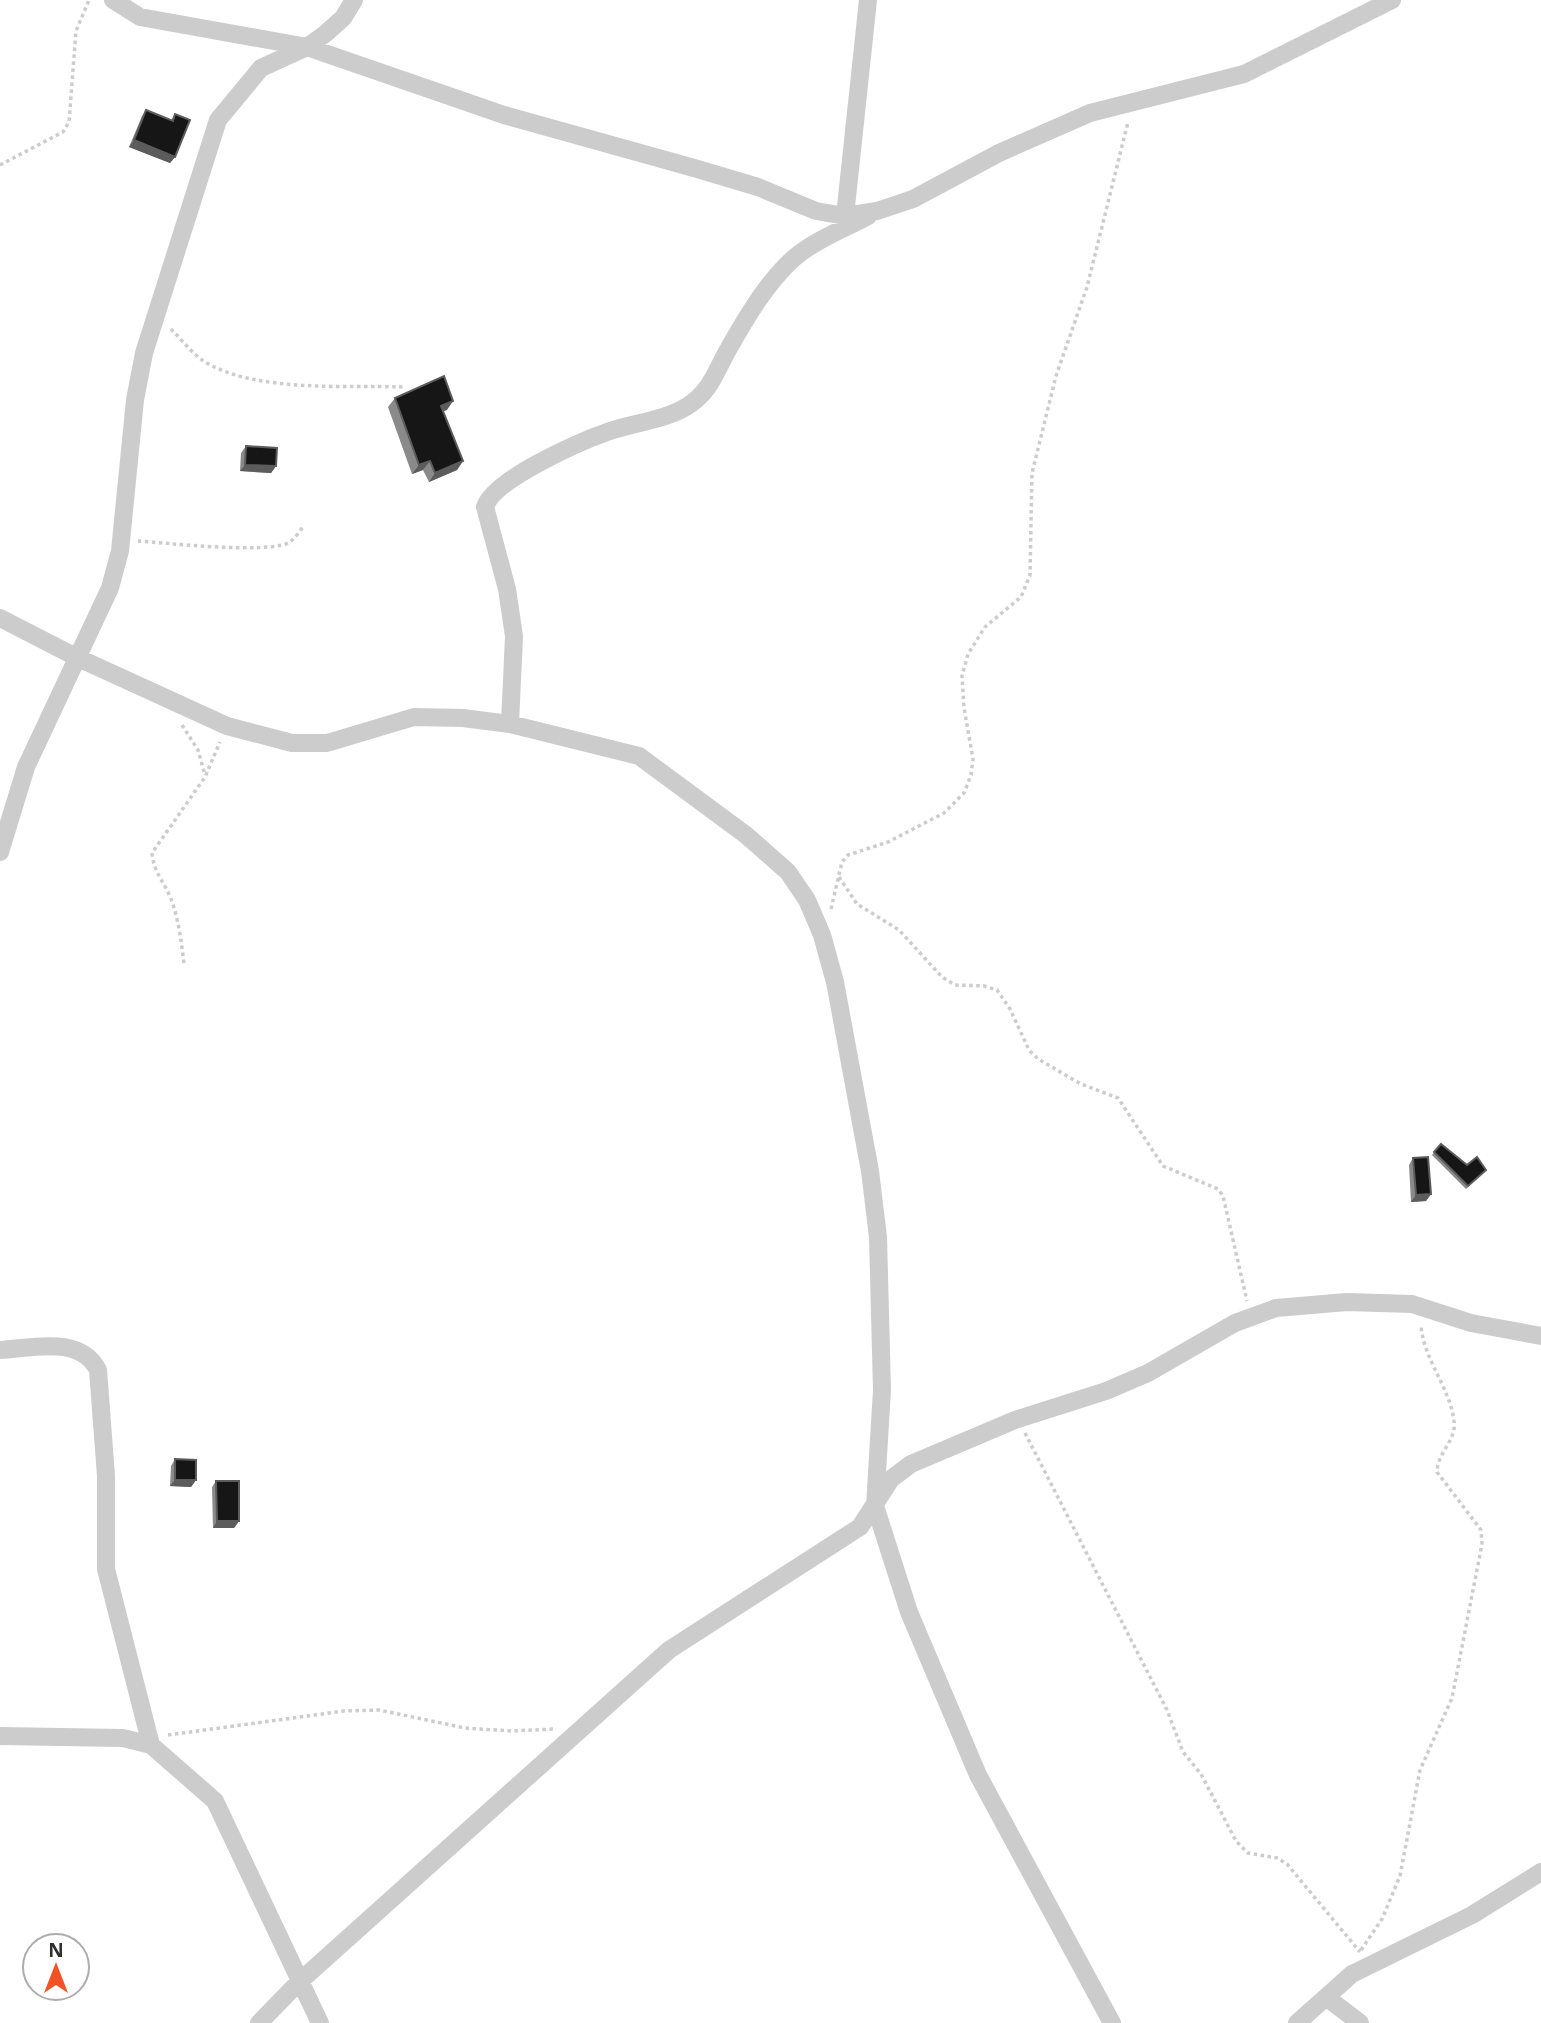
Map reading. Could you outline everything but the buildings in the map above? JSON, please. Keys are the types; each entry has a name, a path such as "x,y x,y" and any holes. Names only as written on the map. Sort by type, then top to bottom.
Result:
{"street":[{"path":"113,0 140,17 307,47 504,115 694,167 758,187 816,211 845,216 877,211 913,199 1058,125 1090,113 1244,74 1392,0"},
{"path":"0,852 26,766 110,588 120,540 135,400 144,354 218,120 261,68 307,47 344,18 354,0"},
{"path":"845,216 868,0"},
{"path":"510,724 514,683 514,636 506,589 485,507 488,499 496,490 552,458 605,433 675,413 701,398 711,386 720,363 741,327 794,258 877,211"},
{"path":"0,618 76,657 228,726 306,745 327,744 414,717 463,718 510,724 639,757 664,772 746,835 788,873 807,900 835,982 870,1171 878,1237 882,1390 875,1506 909,1612 978,1775 1112,2023"},
{"path":"260,2023 298,1983 669,1650 860,1527 891,1479 911,1464 1015,1420 1106,1391 1148,1373 1252,1315 1276,1308 1383,1301 1424,1307 1471,1323 1541,1336"},
{"path":"0,1350 61,1346 77,1349 91,1357 98,1370 106,1476 106,1569 149,1740 215,1801 298,1983 320,2023"},
{"path":"0,1736 149,1740"},
{"path":"1297,2023 1352,1974 1365,1958 1472,1915 1541,1872"},
{"path":"1326,1997 1360,2023"}],"path":[{"path":"0,165 63,132 68,122 76,31 89,0"},
{"path":"821,935 834,902 838,875 848,855 888,842 955,806 971,775 974,759 964,708 962,677 968,654 985,628 1021,597 1030,575 1032,473 1056,376 1087,287 1132,103"},
{"path":"156,314 201,359 227,372 278,383 404,387"},
{"path":"120,540 236,547 279,545 293,539 303,527"},
{"path":"164,696 198,750 205,777"},
{"path":"184,963 180,929 171,897 157,873 152,853 205,777 228,726"},
{"path":"838,875 858,904 899,930 942,977 955,985 984,986 997,990 1010,1009 1029,1050 1038,1059 1081,1084 1118,1098 1163,1166 1217,1189 1223,1196 1252,1315"},
{"path":"1015,1420 1032,1443 1045,1474 1167,1710 1183,1752 1201,1774 1236,1841 1248,1853 1277,1858 1287,1864 1365,1958 1400,1876 1420,1770 1452,1698 1482,1545 1481,1530 1437,1472 1439,1458 1452,1436 1454,1417 1426,1350 1421,1325 1424,1307"},
{"path":"149,1740 331,1713 379,1710 465,1728 511,1731 582,1728"}]}
